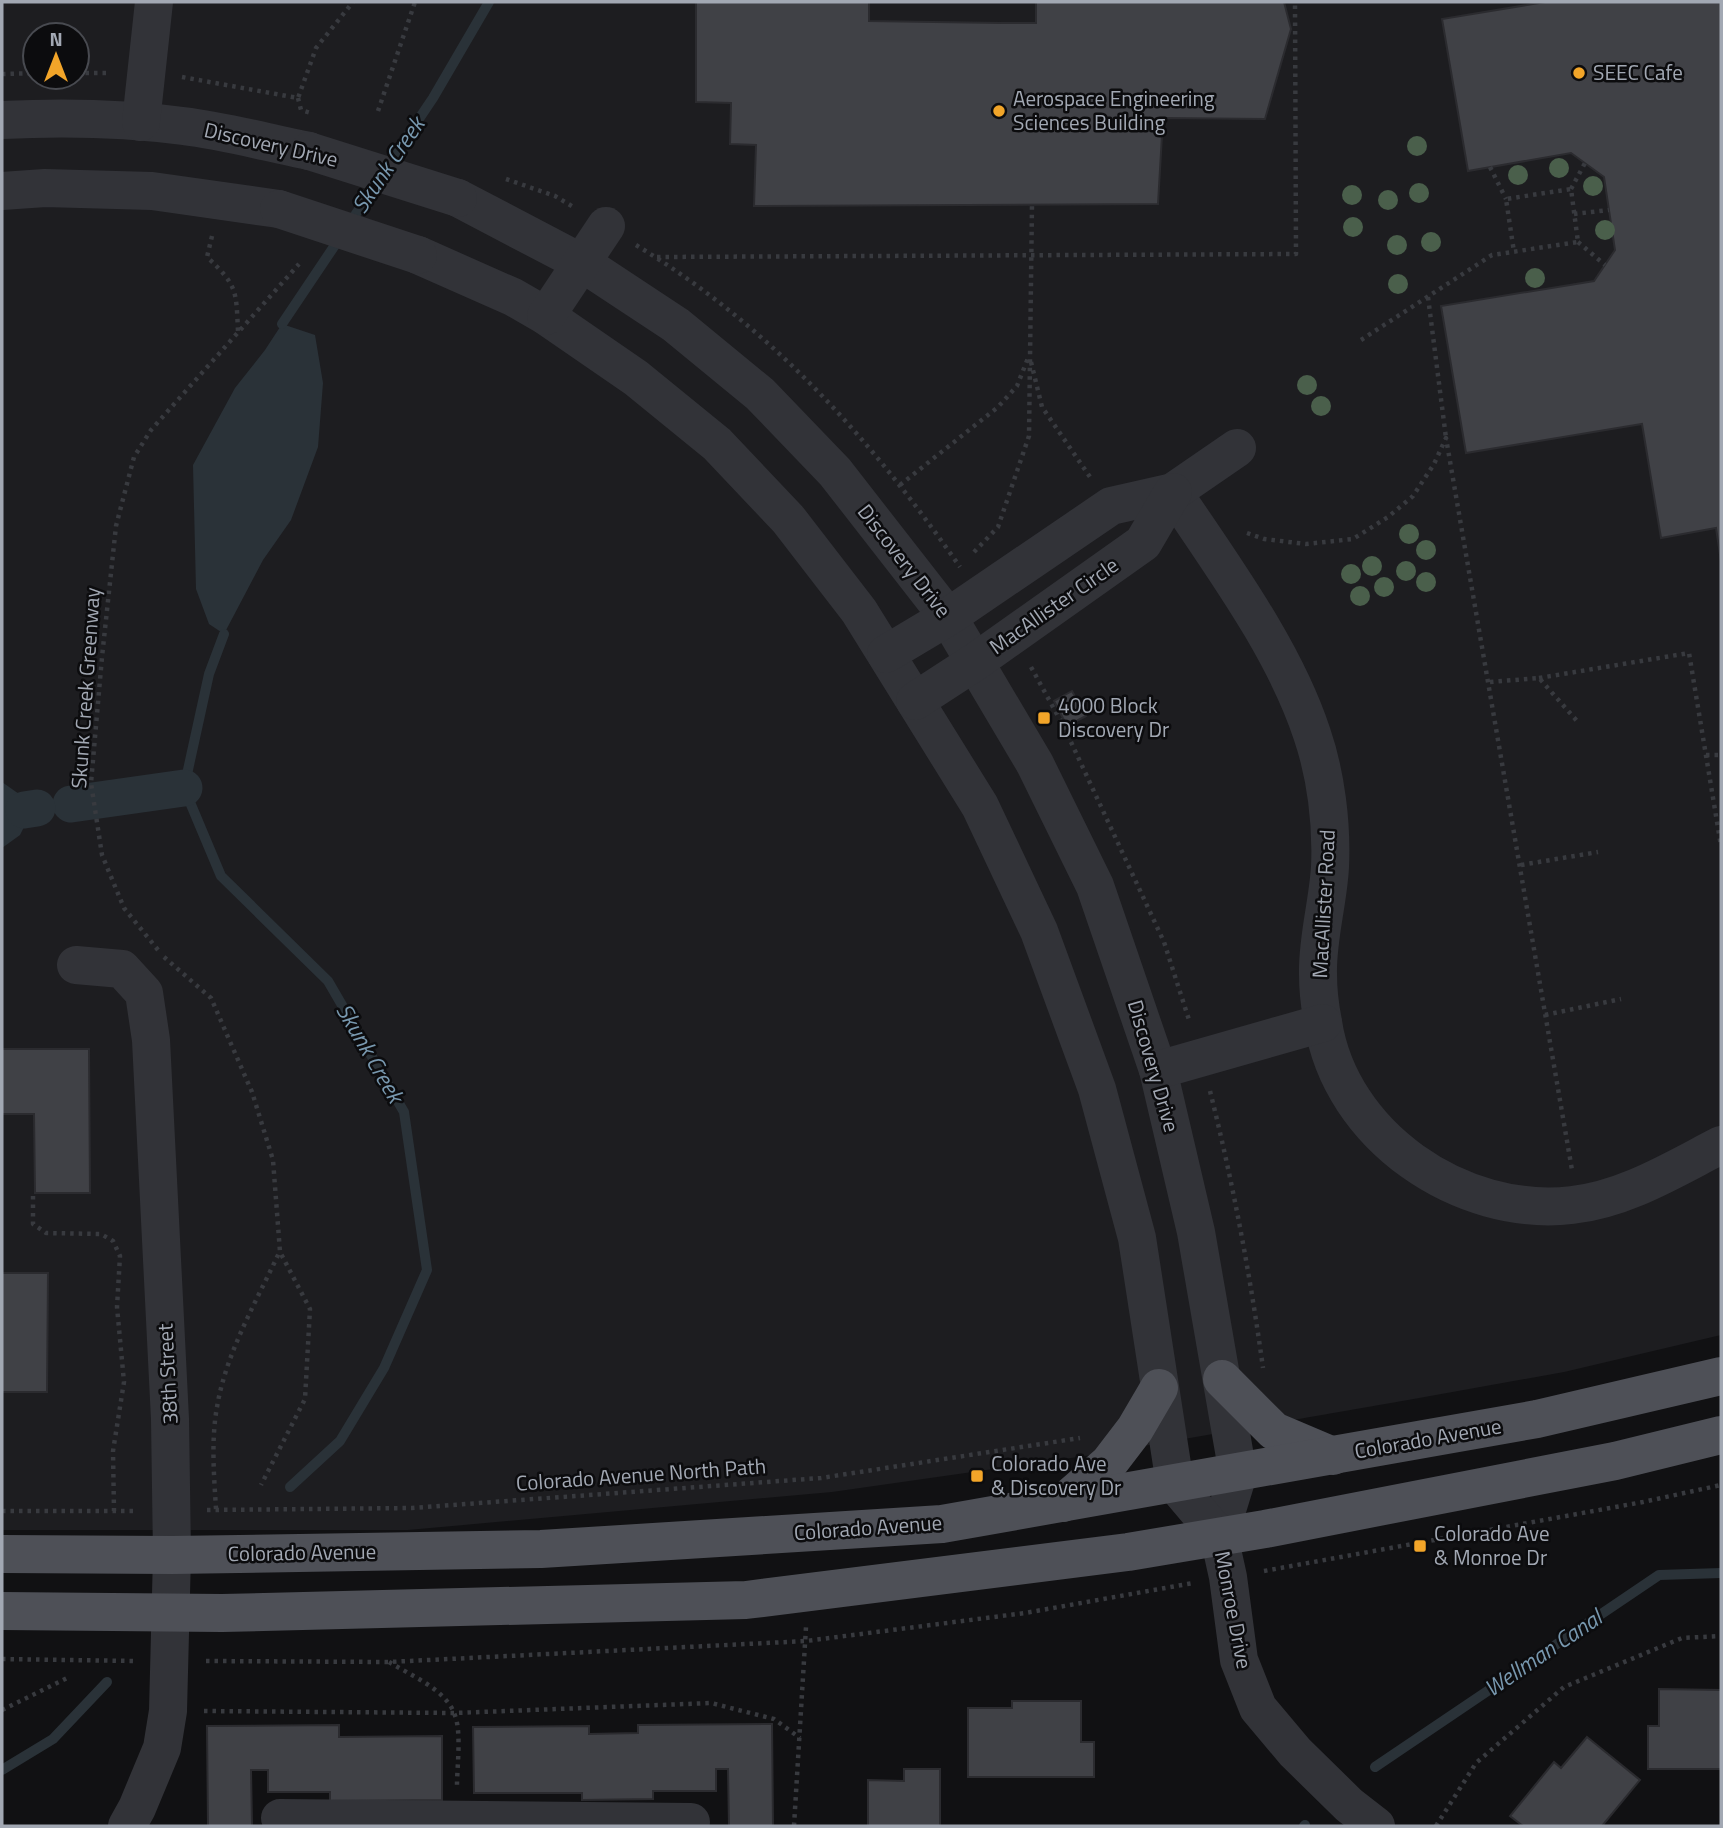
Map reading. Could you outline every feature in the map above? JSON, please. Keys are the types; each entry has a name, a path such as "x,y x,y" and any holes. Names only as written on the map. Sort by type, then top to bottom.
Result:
{"main road":[{"name":"Colorado Avenue","path":"2,1554 172,1555 541,1549 942,1524 1238,1474 1537,1419 1721,1376"},
{"path":"1222,1379 1274,1431 1333,1457"},
{"path":"1063,1503 1109,1463 1135,1429 1160,1388"},
{"path":"2,1611 236,1613 746,1601 1114,1554 1615,1461 1721,1435"}],"street":[{"path":"141,122 154,2"},
{"name":"Discovery Drive","path":"2,120 47,118 186,126 309,151 458,198 582,263 676,325 760,394 835,472 948,617 1035,764 1095,886 1158,1070 1196,1232 1238,1474 1219,1536"},
{"path":"2,191 46,188 152,191 279,209 418,255 546,316 636,378 716,444 788,520 859,611 980,806 1039,931 1097,1089 1137,1238 1175,1484"},
{"path":"546,316 606,226"},
{"name":"MacAllister Circle","path":"886,654 948,617 970,581 1111,506 1174,492 1237,448"},
{"name":"MacAllister Circle","path":"915,701 975,662 1143,543 1174,492"},
{"name":"MacAllister Road","path":"1174,492 1277,653 1313,735 1327,800 1330,866 1318,973 1323,1023 1331,1055 1354,1101 1386,1140 1426,1172 1472,1194 1521,1205 1572,1205 1621,1195 1721,1145"},
{"name":"38th Street","path":"76,965 122,969 144,993 150,1040 170,1419 171,1612 168,1711 162,1748 127,1826"},
{"path":"1158,1070 1323,1023"},
{"name":"Monroe Drive","path":"1175,1484 1219,1536 1228,1577 1239,1660 1258,1708 1295,1752 1349,1805 1376,1826"},
{"path":"280,1818 691,1822"}],"path":[{"path":"91,73 172,75 298,98 316,48 353,2"},
{"path":"378,111 415,2"},
{"path":"657,257 1297,254 1295,2"},
{"path":"2,74 21,73"},
{"path":"1585,163 1570,189 1578,242 1605,265"},
{"path":"1490,167 1506,199 1514,252"},
{"path":"497,176 555,196 657,257 746,322 822,394 921,511 970,581 998,527 1029,436 1032,204"},
{"path":"1506,199 1570,189"},
{"path":"1574,214 1609,210"},
{"path":"212,236 207,257 229,278 236,298 239,332"},
{"path":"1361,340 1492,255 1578,242"},
{"name":"Skunk Creek Greenway","path":"261,1485 306,1399 310,1309 280,1252 273,1160 252,1092 211,998 163,956 124,908 102,855 91,783 116,526 134,457 151,430 299,264"},
{"path":"1428,297 1446,438 1574,1176 1572,1205"},
{"path":"900,485 998,407 1017,386 1029,354"},
{"path":"1029,354 1042,407 1111,506"},
{"path":"1202,535 1219,523 1264,539 1306,544 1353,539 1388,517 1413,496 1446,438"},
{"path":"1490,682 1539,678 1689,653 1721,846"},
{"path":"1539,678 1577,721"},
{"path":"1706,755 1721,755"},
{"path":"1521,865 1598,852"},
{"path":"1545,1015 1621,999"},
{"path":"33,1196 33,1224 46,1233 101,1234 113,1241 120,1255 117,1307 124,1382 113,1451 114,1511"},
{"name":"Skunk Creek Greenway","path":"216,1509 214,1462 217,1408 232,1355 280,1252"},
{"name":"Colorado Avenue North Path","path":"2,1511 412,1508 821,1478 1081,1438"},
{"path":"1228,1577 1643,1502 1721,1485"},
{"path":"794,1826 807,1594"},
{"path":"1436,1826 1476,1763 1564,1687 1682,1638 1721,1636"},
{"path":"389,1662 443,1696 455,1713 457,1734 480,1821"},
{"path":"2,1710 67,1678"},
{"path":"168,1711 455,1713 711,1703 774,1719 800,1738"}],"shaded area":[{"path":"2,2 1721,2 1721,1335 1564,1372 1092,1455 832,1492 408,1530 2,1530"},
{"path":"282,324 315,335 323,383 318,447 291,520 263,560 224,634 209,624 196,589 193,465 235,388"},
{"path":"2,782 19,794 27,821 20,835 2,848"}],"building":[{"name":"Aerospace Engineering Sciences Building","path":"696,2 869,2 869,21 1036,23 1036,2 1284,2 1291,29 1265,119 1163,118 1158,204 754,206 756,145 730,144 731,103 696,102"},
{"path":"1545,2 1721,2 1721,561 1716,528 1661,538 1642,424 1466,453 1441,306 1594,281 1615,250 1604,177 1571,153 1468,171 1442,19"},
{"path":"1072,691 1086,716 1067,726 1054,701"},
{"path":"2,1049 89,1049 90,1193 35,1193 34,1114 2,1114"},
{"path":"2,1273 48,1273 47,1392 2,1392"},
{"path":"1659,1689 1721,1690 1721,1769 1648,1769 1648,1726 1659,1726"},
{"path":"1012,1701 1081,1701 1081,1742 1094,1742 1094,1777 968,1777 968,1708 1012,1708"},
{"path":"772,1724 773,1826 729,1826 728,1769 716,1769 716,1791 653,1791 653,1799 582,1800 582,1793 474,1793 473,1727 589,1726 589,1734 638,1733 638,1725"},
{"path":"339,1725 339,1737 442,1736 442,1800 330,1801 330,1792 268,1792 268,1770 251,1770 252,1826 208,1826 207,1726"},
{"path":"1587,1737 1640,1780 1602,1826 1523,1826 1510,1816 1554,1762 1561,1768"},
{"path":"904,1769 940,1769 940,1826 868,1826 868,1780 904,1781"}],"waterway":[{"name":"Skunk Creek","path":"386,168 433,98 489,2"},
{"name":"Skunk Creek","path":"282,324 378,181"},
{"name":"Skunk Creek","path":"224,634 209,674 184,788 221,876 328,981 404,1112 427,1270 384,1368 340,1441 290,1487"},
{"path":"71,804 184,788"},
{"path":"24,810 37,808"},
{"name":"Wellman Canal","path":"1375,1767 1659,1575 1721,1573"},
{"name":"Skunk Creek","path":"2,1770 53,1739 107,1682"}],"place":[{"name":"SEEC Cafe","path":"1579,73"},
{"name":"Aerospace Engineering Sciences Building","path":"999,111"},
{"name":"4000 Block Discovery Dr","path":"1044,718"},
{"name":"Colorado Ave & Discovery Dr","path":"977,1476"},
{"name":"Colorado Ave & Monroe Dr","path":"1420,1546"}]}
